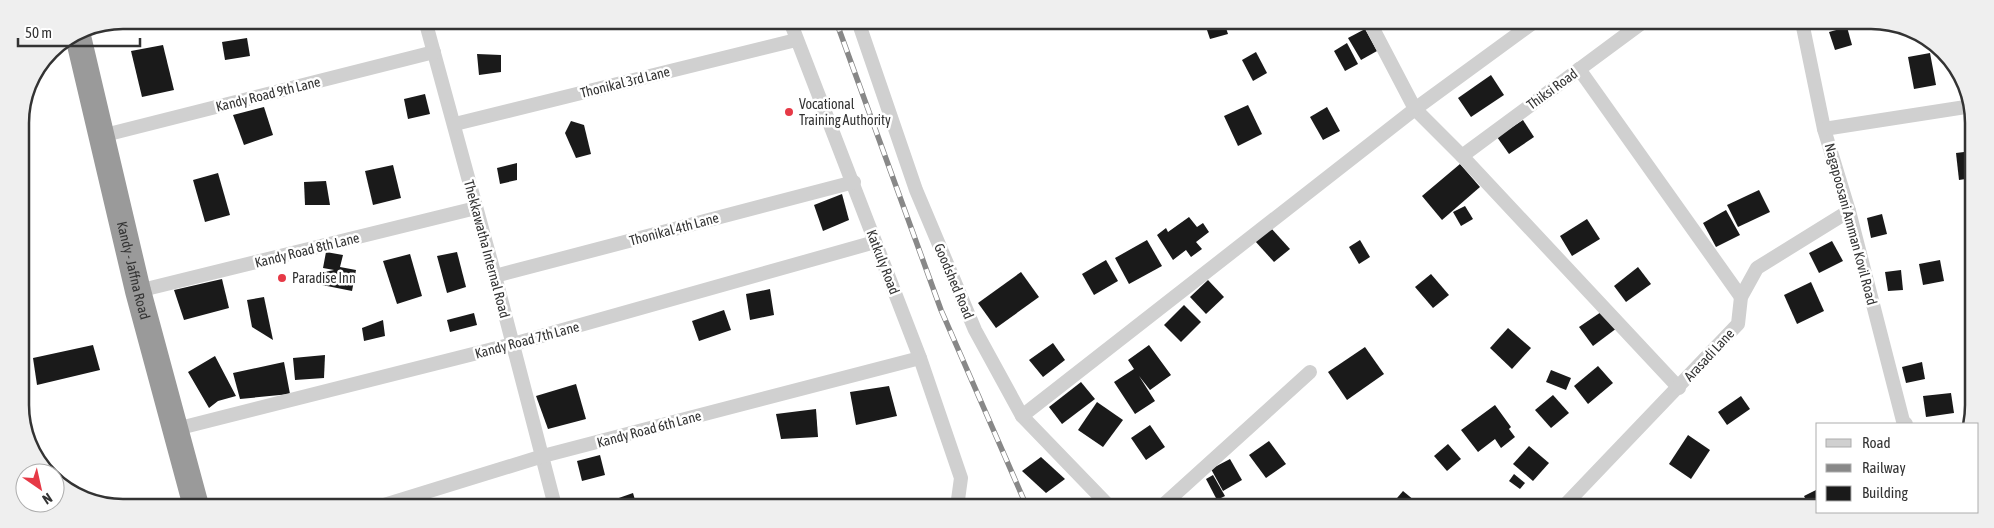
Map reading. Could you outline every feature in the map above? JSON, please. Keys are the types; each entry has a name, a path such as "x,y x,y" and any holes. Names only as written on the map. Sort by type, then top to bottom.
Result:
{"highway":[{"name":"Kandy - Jaffna Road","path":"79,40 138,291 194,499"}],"street":[{"name":"Thekkawatha Internal Road","path":"428,29 455,124 543,456 552,499"},
{"name":"Katkuly Road","path":"793,29 854,182 920,358 961,478 958,499"},
{"name":"Goodshed Road","path":"861,29 916,190 975,330 1022,416 1102,499"},
{"path":"1373,29 1415,109 1462,156 1678,388"},
{"path":"1022,416 1415,109 1524,29"},
{"name":"Thiksi Road","path":"1462,156 1633,29"},
{"name":"Nagapoosani Amman Kovil Road","path":"1803,29 1824,129 1849,211 1905,423"},
{"name":"Thonikal 3rd Lane","path":"455,124 796,40"},
{"name":"Kandy Road 9th Lane","path":"101,136 434,52"},
{"path":"1579,69 1741,297"},
{"path":"1824,129 1964,107"},
{"name":"Thonikal 4th Lane","path":"495,276 854,182"},
{"name":"Kandy Road 8th Lane","path":"138,291 476,208"},
{"name":"Arasadi Lane","path":"1572,499 1738,324 1741,297 1757,268 1849,211"},
{"name":"Kandy Road 7th Lane","path":"176,430 513,344 875,242"},
{"name":"Kandy Road 6th Lane","path":"404,499 543,456 920,358"},
{"path":"1170,499 1310,372"}],"building":[{"path":"1226,29 1228,34 1210,39 1207,30"},
{"path":"1365,29 1377,51 1361,60 1348,38"},
{"path":"1848,29 1852,45 1835,50 1829,32"},
{"path":"247,38 250,56 225,60 222,42"},
{"path":"1347,43 1358,64 1345,71 1334,51"},
{"path":"163,45 174,90 142,97 131,51"},
{"path":"1256,52 1267,73 1253,81 1242,60"},
{"path":"1930,53 1936,85 1914,89 1908,57"},
{"path":"477,54 501,55 501,72 479,75"},
{"path":"1491,75 1504,95 1471,117 1458,98"},
{"path":"425,94 430,114 408,119 404,99"},
{"path":"1248,105 1262,134 1238,146 1224,116"},
{"path":"264,107 273,135 244,145 233,115"},
{"path":"1327,107 1340,131 1323,140 1310,117"},
{"path":"1523,120 1534,137 1509,154 1497,137"},
{"path":"571,121 584,125 591,154 576,158 565,133"},
{"path":"1965,152 1965,179 1959,180 1956,153"},
{"path":"517,163 517,180 500,184 497,168"},
{"path":"1460,164 1480,187 1442,220 1422,196"},
{"path":"393,165 401,198 373,205 365,171"},
{"path":"218,173 230,215 205,222 193,180"},
{"path":"326,181 330,205 305,205 304,182"},
{"path":"1759,190 1770,212 1738,227 1727,205"},
{"path":"842,194 849,220 823,231 814,205"},
{"path":"1465,206 1473,219 1461,226 1453,212"},
{"path":"1726,210 1740,235 1716,247 1703,223"},
{"path":"1882,214 1887,234 1871,238 1867,218"},
{"path":"1189,217 1197,227 1203,223 1209,232 1196,242 1202,249 1191,257 1186,250 1173,260 1157,235 1166,228 1168,232"},
{"path":"1587,219 1600,239 1572,256 1560,236"},
{"path":"1271,228 1290,249 1274,262 1255,241"},
{"path":"1147,240 1162,266 1129,284 1115,258"},
{"path":"1360,240 1370,257 1359,264 1349,247"},
{"path":"1832,241 1843,261 1819,273 1809,253"},
{"path":"326,252 343,255 340,267 356,270 352,291 322,285 325,272 334,270 323,268"},
{"path":"457,252 466,287 447,293 437,256"},
{"path":"410,254 422,296 397,304 383,261"},
{"path":"1106,260 1118,281 1094,295 1082,274"},
{"path":"1940,260 1944,281 1923,285 1919,264"},
{"path":"1638,267 1651,284 1626,302 1614,286"},
{"path":"1901,270 1903,290 1888,291 1885,272"},
{"path":"1021,272 1039,297 996,328 978,303"},
{"path":"1431,274 1449,295 1433,308 1415,287"},
{"path":"222,279 229,308 184,320 174,290"},
{"path":"1208,280 1224,297 1206,314 1190,297"},
{"path":"1811,282 1824,311 1797,324 1784,295"},
{"path":"770,289 774,315 750,320 746,294"},
{"path":"264,297 273,340 252,327 247,300"},
{"path":"1184,305 1201,322 1181,342 1164,325"},
{"path":"724,310 731,330 699,341 692,321"},
{"path":"1604,310 1617,328 1593,346 1579,327"},
{"path":"474,313 477,325 450,332 447,320"},
{"path":"383,320 385,336 364,341 362,328"},
{"path":"1508,328 1531,348 1512,369 1490,348"},
{"path":"1053,343 1065,360 1043,377 1029,360"},
{"path":"93,345 100,370 37,385 33,358"},
{"path":"1149,345 1171,375 1150,390 1139,376 1155,401 1135,414 1114,382 1134,369 1128,360"},
{"path":"1365,347 1384,374 1347,400 1328,372"},
{"path":"325,355 324,378 295,380 293,358"},
{"path":"215,356 236,396 218,401 209,408 188,372"},
{"path":"284,362 290,394 240,399 233,373"},
{"path":"1922,362 1925,379 1906,383 1902,367"},
{"path":"1598,366 1613,383 1588,404 1574,386"},
{"path":"1551,370 1571,378 1566,390 1546,382"},
{"path":"1081,382 1095,399 1062,424 1049,407"},
{"path":"576,384 586,419 548,429 536,396"},
{"path":"889,386 897,416 856,425 850,392"},
{"path":"1951,393 1954,413 1926,417 1923,396"},
{"path":"1553,395 1569,413 1551,428 1535,410"},
{"path":"1741,396 1750,409 1727,425 1718,412"},
{"path":"1097,402 1123,420 1103,447 1078,430"},
{"path":"1495,405 1511,427 1509,429 1515,437 1501,448 1495,439 1478,452 1461,430"},
{"path":"816,409 818,437 781,439 776,414"},
{"path":"1150,425 1165,447 1146,460 1131,438"},
{"path":"1688,435 1710,450 1691,479 1669,464"},
{"path":"1269,441 1286,464 1266,478 1249,455"},
{"path":"1448,444 1461,459 1447,471 1434,456"},
{"path":"1529,446 1549,463 1533,481 1513,464"},
{"path":"600,455 605,475 582,481 577,461"},
{"path":"1041,457 1065,479 1046,493 1022,471"},
{"path":"1230,459 1242,480 1223,491 1211,469"},
{"path":"1514,474 1525,483 1520,489 1509,481"},
{"path":"1213,475 1225,496 1216,499 1206,479"},
{"path":"1816,490 1816,499 1806,499 1804,496"},
{"path":"1403,491 1413,499 1396,499"},
{"path":"633,493 635,499 616,499"}],"railway":[{"path":"839,29 941,310 1024,499"}],"place":[{"name":"Vocational Training Authority","path":"789,112"},
{"name":"Paradise Inn","path":"282,278"}]}
